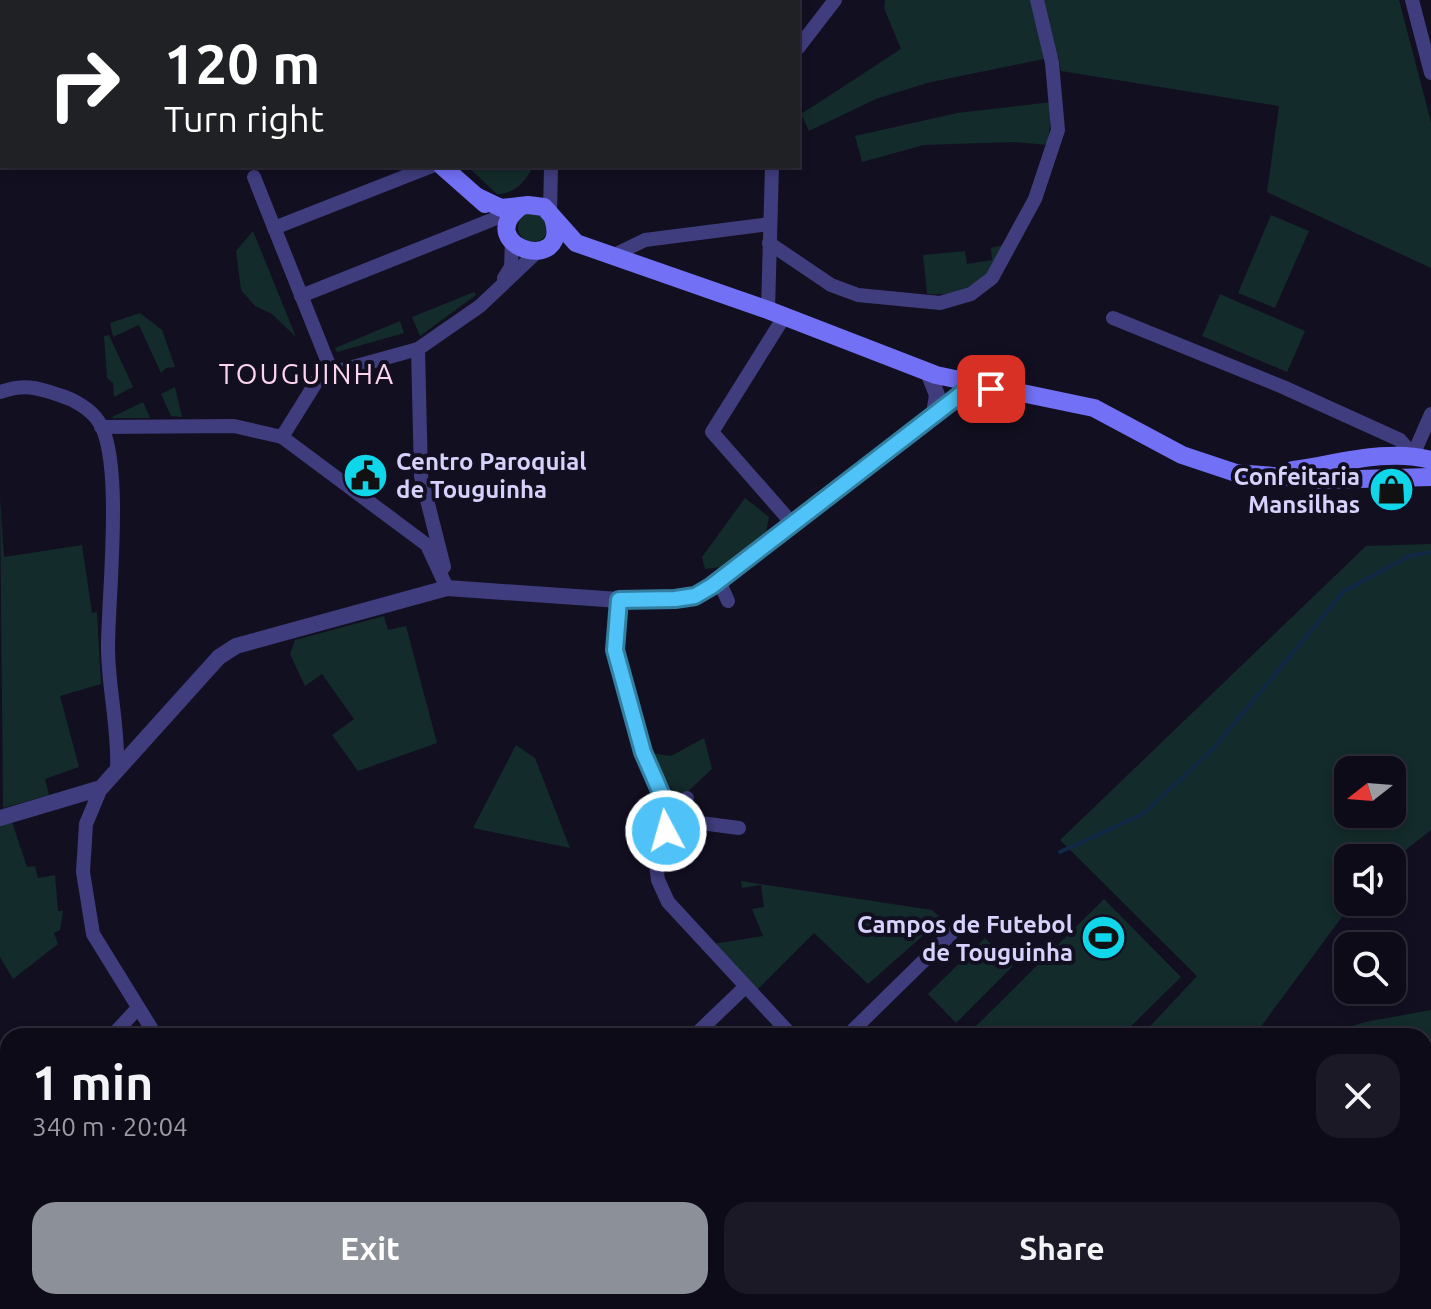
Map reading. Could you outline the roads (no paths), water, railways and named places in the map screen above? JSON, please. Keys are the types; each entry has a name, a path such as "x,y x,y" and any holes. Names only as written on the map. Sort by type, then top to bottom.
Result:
{"main road":[{"path":"444,168 476,196 523,251 541,251 576,243 776,313 928,372 1094,408 1182,455 1247,473 1323,480 1431,477"},
{"path":"476,196 495,207 544,207 576,243"},
{"path":"506,229 524,206"},
{"path":"541,251 554,239 552,216"},
{"path":"1247,473 1422,457"},
{"path":"1412,477 1422,457"}],"street":[{"path":"800,45 835,0"},
{"path":"769,243 831,285 858,295 940,303 971,294 992,278 1035,199 1058,130 1052,63 1037,0"},
{"path":"1412,0 1431,73"},
{"path":"274,228 427,168"},
{"path":"772,168 769,243 776,313 712,432 791,522"},
{"path":"524,206 542,189 551,169"},
{"path":"551,169 552,216"},
{"path":"254,177 331,370"},
{"path":"614,255 645,240 770,224"},
{"path":"301,296 506,229 511,267 502,282"},
{"path":"282,437 320,376 331,370 418,349 480,306 502,282 541,251"},
{"path":"1113,318 1400,440 1422,457 1431,414"},
{"path":"418,349 421,476 447,588"},
{"path":"928,372 937,395 934,414"},
{"path":"0,378 15,387"},
{"path":"0,392 29,384 71,399 97,419 101,427 110,461 108,651 119,734 117,770"},
{"path":"150,1028 93,934 83,872 86,824 101,788 219,657 236,646 447,588 619,600 695,596 719,581 791,522 974,384"},
{"path":"101,427 234,426 282,437 427,545 447,588"},
{"path":"719,581 728,601"},
{"path":"619,600 615,650 643,752 668,809 666,831 655,859 658,880 668,902 784,1028"},
{"path":"0,818 101,788"},
{"path":"668,809 687,798"},
{"path":"668,809 693,822 739,828"},
{"path":"855,1028 951,934"},
{"path":"702,1028 744,988"},
{"path":"119,1028 137,1009"}],"waterway":[{"path":"1060,852 1143,814 1213,749 1344,591 1409,556 1431,552"}],"place":[{"name":"Centro Paroquial de Touguinha","path":"365,475"},
{"name":"Confeitaria Mansilhas","path":"1391,490"},
{"name":"Campos de Futebol de Touguinha","path":"1104,938"}],"district":[{"name":"TOUGUINHA","path":"307,373"}]}
